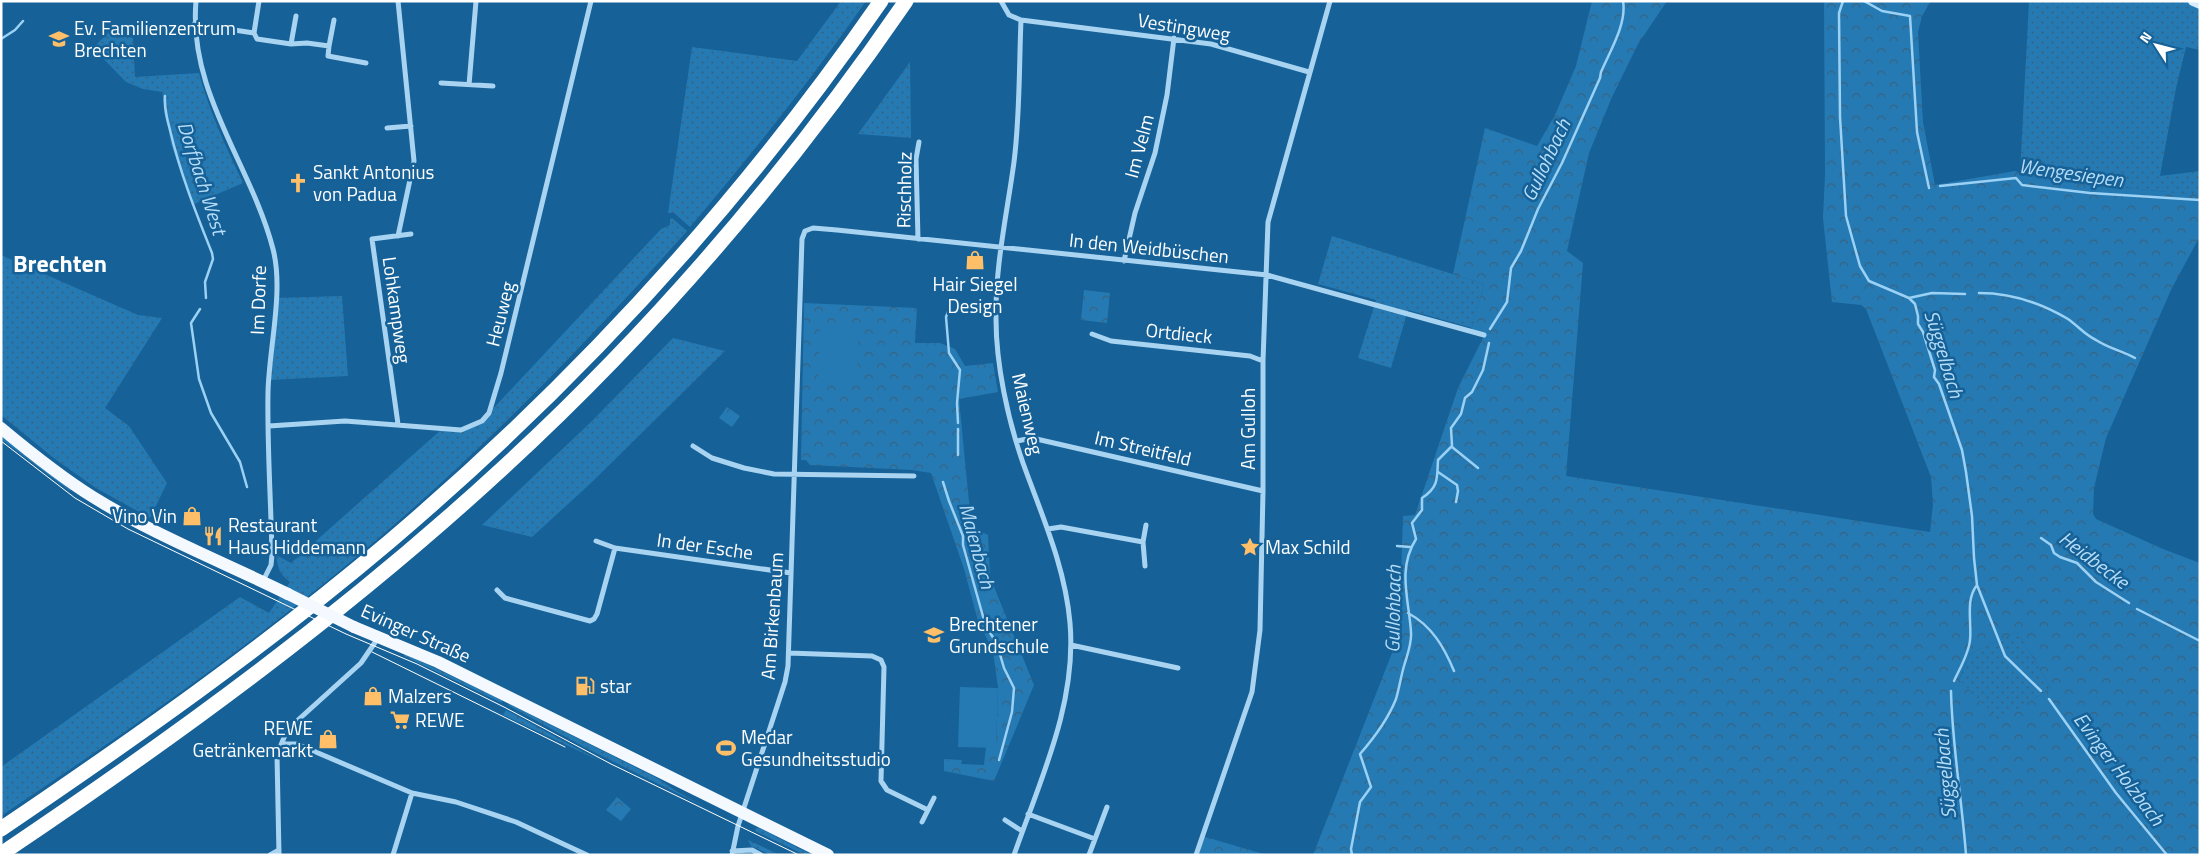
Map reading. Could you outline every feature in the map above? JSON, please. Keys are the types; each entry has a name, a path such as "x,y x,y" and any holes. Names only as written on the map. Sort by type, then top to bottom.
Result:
{"highway":[{"path":"1,830 140,734 265,642 388,543 460,480 580,365 704,230 814,93 881,1"},
{"path":"1,854 141,758 284,652 427,536 506,466 636,336 707,258 828,108 906,1"}],"main road":[{"name":"Evinger Straße","path":"1,428 65,478 94,497 158,532 354,627 438,662 828,855"}],"street":[{"name":"Im Dorfe","path":"196,1 194,24 207,89 256,201 273,250 277,282 268,392 272,555 271,565 263,582"},
{"path":"259,1 254,32 257,39 291,44 307,43 329,46"},
{"path":"398,1 414,162 398,236"},
{"path":"469,85 476,1"},
{"name":"Heuweg","path":"269,426 345,421 461,430 482,421 489,413 501,373 591,1"},
{"path":"1001,1 1009,15 1021,20"},
{"name":"Am Gulloh","path":"1196,855 1252,692 1260,630 1263,361 1268,222 1330,1"},
{"path":"2193,1 2200,4"},
{"path":"291,44 296,16"},
{"path":"334,20 328,56 366,63"},
{"name":"Vestingweg","path":"1021,20 1174,38 1238,51 1309,72"},
{"name":"Maienweg","path":"1014,855 1063,712 1069,681 1071,645 1064,580 1017,441 1003,380 996,320 1000,247 1014,161 1018,118 1021,20"},
{"path":"194,24 254,32"},
{"name":"Im Velm","path":"1124,261 1135,213 1155,153 1167,95 1174,38"},
{"path":"441,83 493,86"},
{"path":"387,128 411,126"},
{"name":"Rischholz","path":"918,238 916,159 920,142"},
{"name":"In den Weidbüschen","path":"805,231 813,228 918,238 1267,275 1484,335"},
{"name":"Am Birkenbaum","path":"732,853 785,682 789,653 800,274 802,239 805,231"},
{"name":"Lohkampweg","path":"398,424 372,239 411,234"},
{"name":"Ortdieck","path":"1092,334 1111,341 1250,356 1263,361"},
{"name":"Im Streitfeld","path":"1017,441 1032,438 1263,491"},
{"path":"693,446 712,458 744,468 794,475 914,476"},
{"path":"1145,566 1143,542 1146,525"},
{"path":"1048,529 1061,527 1143,542"},
{"name":"In der Esche","path":"596,541 615,548 791,573"},
{"path":"498,590 505,598 590,621 597,614 615,548"},
{"path":"270,855 279,853 277,755 287,730 362,663 378,637"},
{"path":"1071,645 1178,668"},
{"path":"789,653 872,656 881,660 884,667 881,782 887,790 928,810"},
{"path":"282,744 297,744 412,793 456,802 516,822 586,855"},
{"path":"393,855 412,793"},
{"path":"922,822 934,798"},
{"path":"1089,855 1107,807"},
{"path":"1028,814 1095,838"},
{"path":"1005,820 1022,831"},
{"path":"732,853 752,850 761,855"}],"green space":[{"path":"841,1 866,1 781,116 736,172 690,227 674,213 668,213 692,47 797,61"},
{"path":"1592,1 1667,1 1638,44 1612,97 1589,153 1567,251 1583,263 1566,476 1930,532 1933,504 1931,477 1866,309 1861,305 1832,302 1823,218 1825,174 1824,1 1931,1 1922,16 1918,32 1923,122 1935,185 2015,171 2042,180 2200,195 2200,236 2171,290 2106,438 2094,488 2093,514 2096,519 2163,549 2200,563 2200,855 1313,855 1399,635 1403,516 1415,515 1458,388 1484,336 1471,331 1484,284 1453,274 1485,128 1537,146 1555,115 1576,66","holes":["2017,632 2051,688 1999,720 1959,679 1970,654"]},
{"path":"2029,1 2193,1 2200,4 2200,50 2186,47 2176,88 2160,176 2200,171 2200,195 2042,180 2020,173"},
{"path":"110,31 133,38 135,77 199,73 213,115 243,183 192,205 171,144 162,92 143,89 126,82 93,48"},
{"path":"910,62 911,138 858,134"},
{"path":"672,218 687,231 577,350 462,464 422,500 336,574 243,646 147,716 1,816 1,767 240,597 269,613 290,582 283,576 277,564 276,555 291,563 442,429 472,427 489,413 661,229 670,225 670,219"},
{"path":"1332,236 1484,284 1472,328 1408,310 1391,368 1358,358 1376,300 1318,284"},
{"path":"1,255 138,315 162,318 105,408 129,426 167,483 150,518 96,488 55,459 1,415"},
{"path":"1084,290 1110,293 1107,323 1081,320"},
{"path":"342,296 348,376 269,380 275,298"},
{"path":"804,303 917,308 915,343 940,343 955,349 965,366 993,363 998,392 959,399 969,502 977,530 988,535 990,577 1034,685 994,781 944,771 944,759 962,760 961,764 984,765 986,747 996,747 998,688 993,651 978,621 964,569 931,473 912,470 810,465 806,460 801,460"},
{"path":"820,327 859,328 856,386 818,385"},
{"path":"673,338 725,351 591,483 532,537 482,525 592,421"},
{"path":"727,407 740,416 732,427 719,418"},
{"path":"1,436 71,489 70,491 1,439"},
{"path":"2017,632 2051,688 1999,721 1959,680 1970,654"},
{"path":"405,654 502,700 502,703 404,656"},
{"path":"960,687 998,688 996,748 958,747"},
{"path":"509,704 657,778 707,808 584,747"},
{"path":"506,710 602,762 503,715"},
{"path":"617,797 631,809 621,821 606,810"},
{"path":"757,827 812,855 805,855 755,831"},
{"path":"1202,836 1267,855 1196,855"},
{"path":"748,840 780,855 771,855 751,846"}],"waterway":[{"name":"Gullohbach","path":"1490,329 1507,302 1511,268 1521,251 1538,209 1562,163 1617,37 1623,19 1623,1"},
{"name":"Süggelbach","path":"1843,1 1839,13 1840,117 1846,216 1860,266 1869,281 1909,298 1915,304 1918,324 1923,332 1935,370 1934,377 1939,384 1962,450 1972,516 1977,585 2005,656 2041,691"},
{"name":"Wengesiepen","path":"1864,1 1882,11 1910,16 1917,132 1929,188"},
{"path":"1,39 15,30 23,21"},
{"name":"Dorfbach West","path":"165,96 167,118 179,162 194,208 212,253 213,259 205,282 206,298"},
{"name":"Wengesiepen","path":"1940,186 2016,178 2022,185 2090,193 2200,200"},
{"path":"1909,298 1932,293 1965,294"},
{"path":"1979,293 2014,297 2047,308 2068,319 2092,338 2135,358"},
{"name":"Dorfbach West","path":"200,309 191,323 199,379 211,413 240,462 247,487"},
{"name":"Maienbach","path":"949,309 946,317 949,353 960,370 957,403 958,423"},
{"name":"Gullohbach","path":"1352,855 1351,849 1360,802 1371,787 1360,754 1380,728 1393,706 1410,645 1411,632 1406,573 1410,550 1416,539 1412,523 1422,510 1422,498 1432,490 1436,482 1438,460 1452,446 1451,428 1461,414 1465,398 1472,392 1483,370 1489,343"},
{"name":"Maienbach","path":"958,429 958,455"},
{"path":"1452,447 1478,468"},
{"path":"1438,472 1457,485 1456,502"},
{"name":"Maienbach","path":"943,482 963,536 963,545 984,620 997,644 1004,668 1014,688 1012,712 999,760"},
{"name":"Heidbecke","path":"2041,538 2051,545 2054,553 2077,563 2096,582 2129,603"},
{"path":"1397,546 1410,547"},
{"name":"Süggelbach","path":"1954,681 1968,650 1970,604 1973,591 1977,585"},
{"name":"Heidbecke","path":"2137,609 2200,641"},
{"path":"1408,613 1424,624 1436,638 1454,671"},
{"name":"Süggelbach","path":"1951,691 1953,731 1966,855"},
{"name":"Evinger Holzbach","path":"2049,699 2116,793 2167,855"}],"tram line":[{"path":"1,441 75,498 128,529 346,634 417,664 504,707 611,764 799,855"},
{"path":"372,652 565,747"}],"place":[{"name":"Ev. Familienzentrum Brechten","path":"59,39"},
{"name":"Sankt Antonius von Padua","path":"298,183"},
{"name":"Hair Siegel Design","path":"975,260"},
{"name":"Vino Vin","path":"192,516"},
{"name":"Restaurant Haus Hiddemann","path":"213,536"},
{"name":"Max Schild","path":"1250,547"},
{"name":"Brechtener Grundschule","path":"934,635"},
{"name":"star","path":"585,686"},
{"name":"Malzers","path":"373,696"},
{"name":"REWE","path":"400,720"},
{"name":"REWE Getränkemarkt","path":"328,739"},
{"name":"Medar Gesundheitsstudio","path":"726,748"}],"district":[{"name":"Brechten","path":"60,264"}]}
